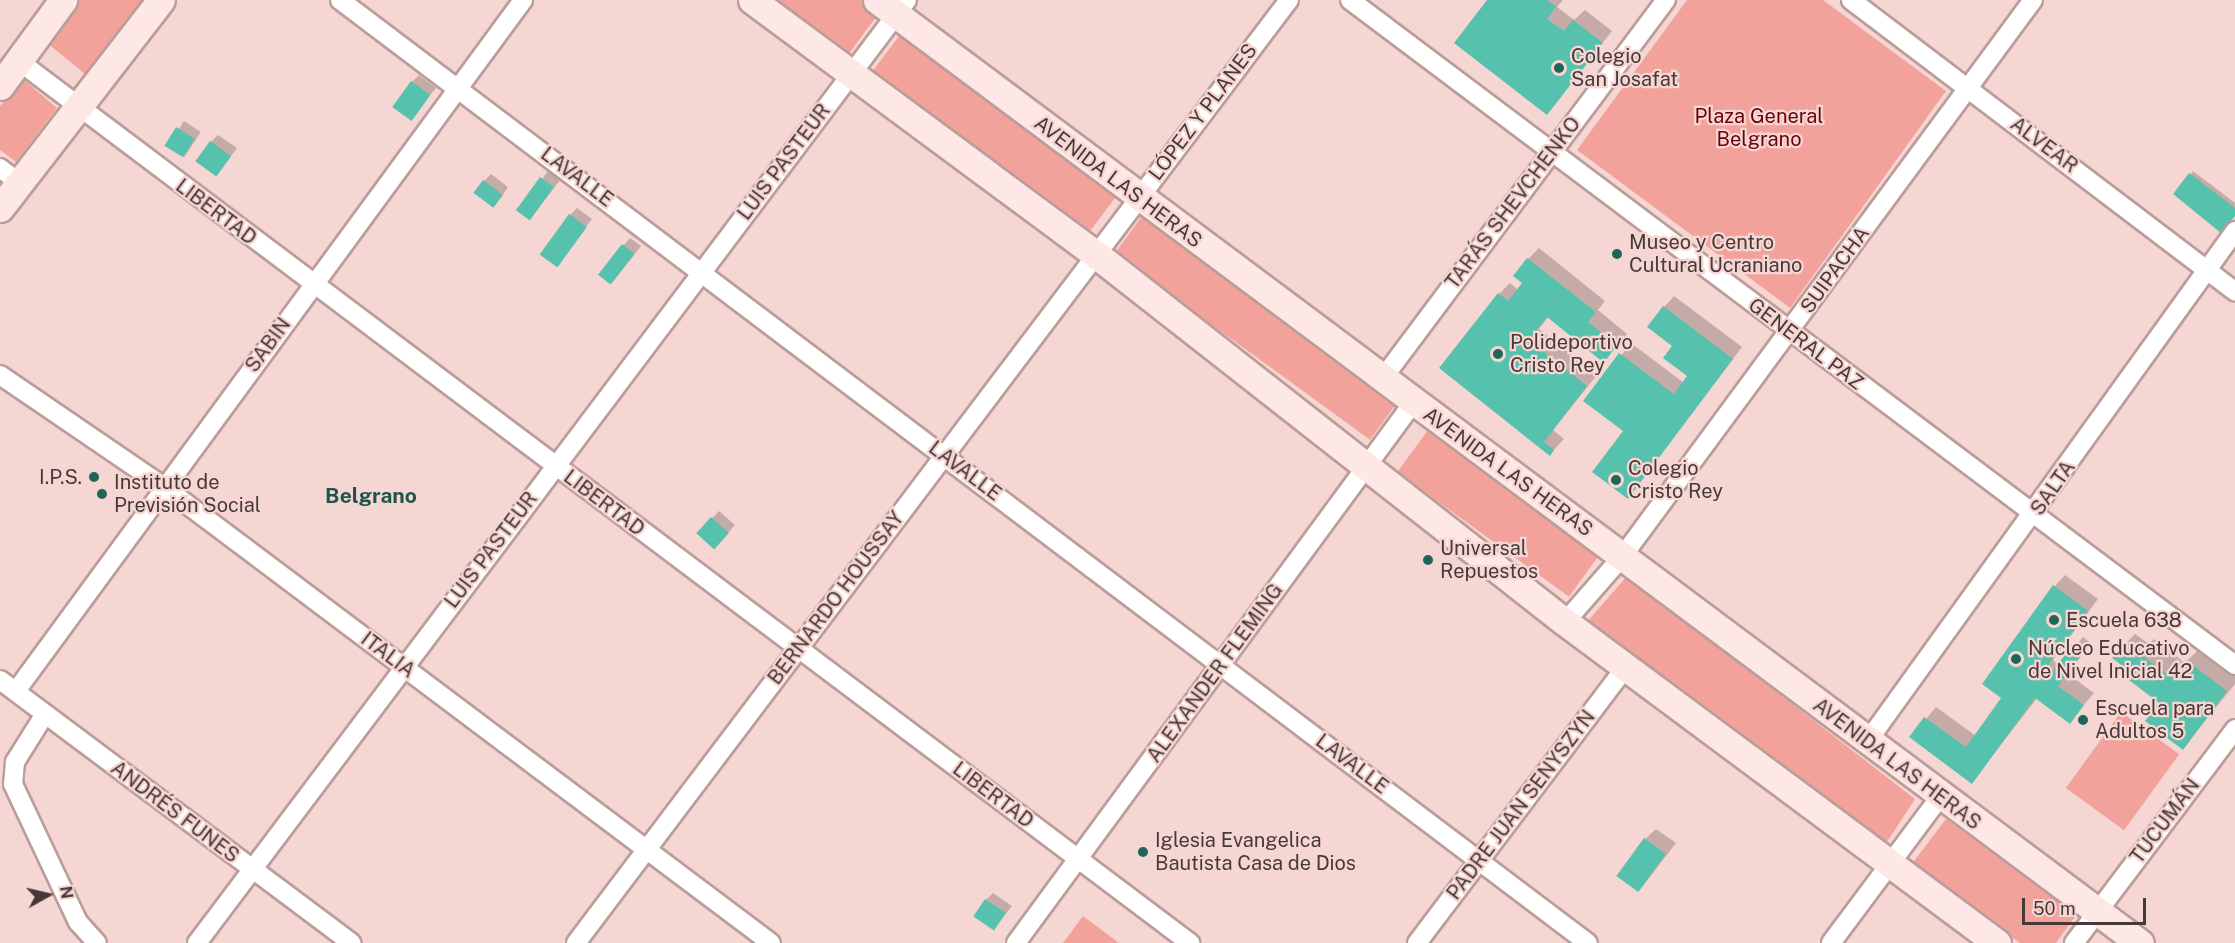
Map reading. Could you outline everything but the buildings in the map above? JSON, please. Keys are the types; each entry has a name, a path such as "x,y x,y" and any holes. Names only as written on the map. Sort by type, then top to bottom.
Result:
{"main road":[{"path":"0,86 20,62 63,0"},
{"path":"0,208 9,176 78,108 161,0"},
{"path":"752,0 850,76 1098,256 1566,622 1996,943"},
{"name":"AVENIDA LAS HERAS","path":"893,5 1138,197 1623,557 1940,797 2139,943"}],"street":[{"name":"LAVALLE","path":"340,0 1588,943"},
{"name":"SABIN","path":"16,692 312,284 523,0"},
{"name":"LÓPEZ Y PLANES","path":"1098,256 1138,197 1289,0"},
{"name":"GENERAL PAZ","path":"1350,0 2033,516 2235,665"},
{"name":"TARÁS SHEVCHENKO","path":"1383,378 1666,0"},
{"name":"ALVEAR","path":"1851,0 2235,291"},
{"name":"SUIPACHA","path":"1566,622 1623,557 2033,0"},
{"name":"LUIS PASTEUR","path":"197,943 850,76 893,5"},
{"name":"LIBERTAD","path":"20,62 78,108 1190,943"},
{"name":"SALTA","path":"1867,742 2033,516 2235,231"},
{"name":"BERNARDO HOUSSAY","path":"576,943 943,455 1098,256"},
{"name":"ITALIA","path":"0,375 164,487 771,943"},
{"name":"ALEXANDER FLEMING","path":"1016,943 1413,402"},
{"name":"PADRE JUAN SENYSZYN","path":"1417,943 1626,667"},
{"name":"ANDRÉS FUNES","path":"0,680 351,943"},
{"path":"45,714 15,762 13,784 78,922 97,943"},
{"name":"TUCUMÁN","path":"2074,943 2235,729"},
{"path":"1831,943 1940,797"}],"green space":[{"path":"77,0 143,0 85,74 46,42"},
{"path":"774,0 862,0 879,13 848,55"},
{"name":"Plaza General Belgrano","path":"1687,0 1823,0 1946,91 1790,308 1577,150"},
{"path":"902,32 1118,194 1084,239 868,77"},
{"path":"23,79 57,108 16,162 0,150 0,106"},
{"path":"1142,216 1398,402 1370,440 1114,254"},
{"path":"1428,430 1600,555 1569,597 1397,472"},
{"path":"1627,576 1915,799 1887,842 1586,623"},
{"path":"2121,712 2179,754 2124,830 2066,788"},
{"path":"1946,819 2077,914 2056,943 2020,943 1911,865"},
{"path":"1083,916 1119,943 1063,943"}],"place":[{"name":"Colegio San Josafat","path":"1559,68"},
{"name":"Museo y Centro Cultural Ucraniano","path":"1617,254"},
{"name":"Polideportivo Cristo Rey","path":"1498,354"},
{"name":"I.P.S.","path":"94,477"},
{"name":"Colegio Cristo Rey","path":"1616,480"},
{"name":"Instituto de Previsión Social","path":"102,494"},
{"name":"Universal Repuestos","path":"1428,560"},
{"name":"Escuela 638","path":"2054,620"},
{"name":"Núcleo Educativo de Nivel Inicial 42","path":"2016,659"},
{"name":"Escuela para Adultos 5","path":"2083,720"},
{"name":"Iglesia Evangelica Bautista Casa de Dios","path":"1143,852"}],"district":[{"name":"Belgrano","path":"371,496"}]}
